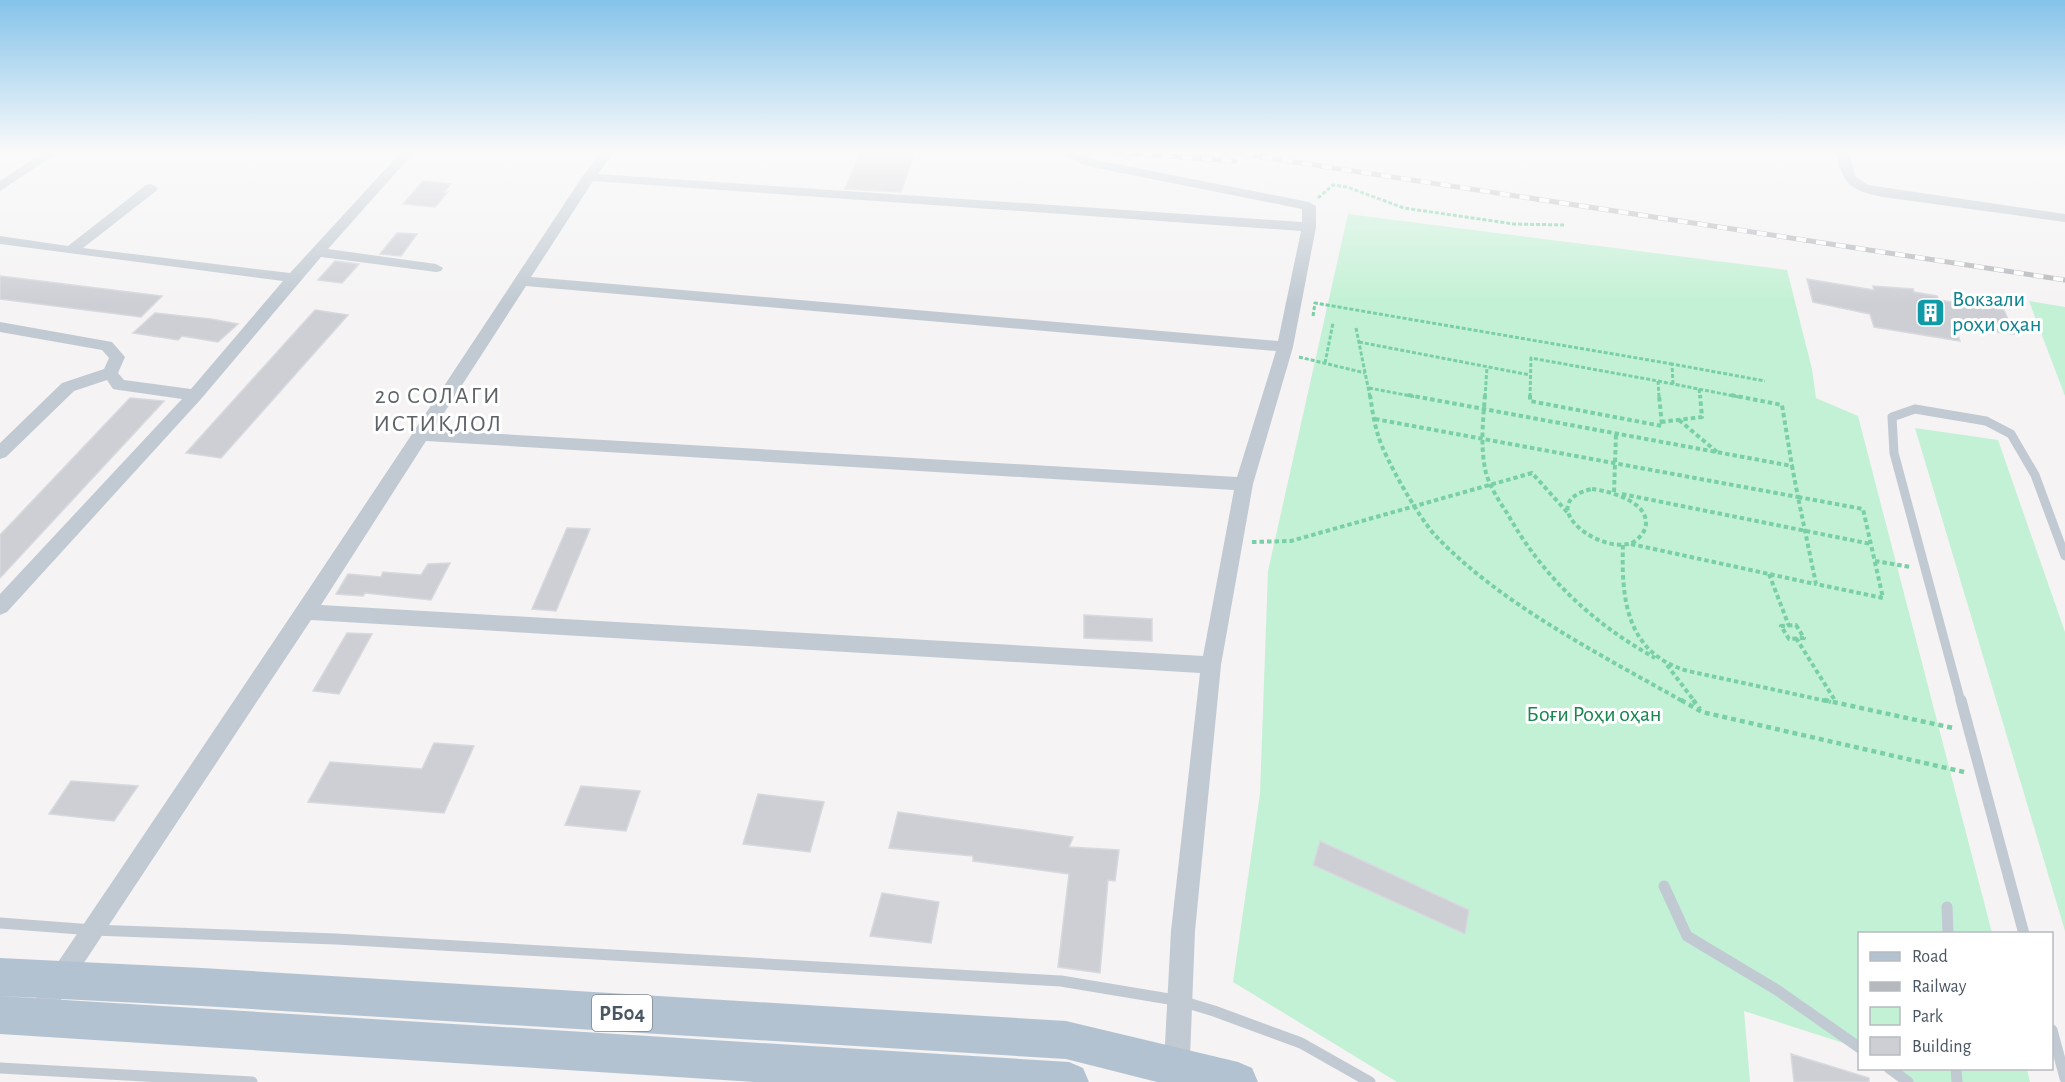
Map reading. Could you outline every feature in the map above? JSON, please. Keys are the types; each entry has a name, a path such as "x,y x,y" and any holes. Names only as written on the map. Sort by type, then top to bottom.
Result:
{"main road":[{"name":"РБ04","path":"0,977 1066,1040 1177,1074 1238,1082"},
{"name":"РБ04","path":"0,1016 1064,1081"}],"street":[{"path":"71,251 134,201"},
{"path":"0,607 195,395 294,278 364,201"},
{"path":"38,1017 60,979 306,612 573,201"},
{"path":"942,201 1310,227"},
{"path":"1177,1074 1183,931 1211,666 1244,484 1284,350 1310,227 1309,206 1286,201"},
{"path":"1945,201 2065,218"},
{"path":"0,240 71,251 294,278"},
{"path":"318,252 436,268"},
{"path":"521,280 1284,350"},
{"path":"0,327 106,346 117,357 110,373 68,387 0,453"},
{"path":"110,373 119,386 195,395"},
{"path":"419,435 1244,484"},
{"path":"306,612 1211,666"},
{"path":"1064,1081 1066,1040"}],"lane":[{"path":"2024,932 1894,453 1892,417 1915,409 1986,421 2011,434 2035,475 2065,556"},
{"path":"1664,886 1687,936 1777,990 1858,1047"},
{"path":"1947,907 1948,932"},
{"path":"0,923 93,930 336,939 1062,981 1181,1001 1302,1043 1370,1082"},
{"path":"2053,1034 2065,1078"},
{"path":"0,1068 252,1082"},
{"path":"1892,1070 1908,1082"}],"path":[{"path":"1309,206 1314,201"},
{"path":"1386,201 1404,208 1514,224 1566,225"},
{"path":"1313,316 1315,303 1765,381"},
{"path":"1325,363 1333,323"},
{"path":"1356,328 1378,437 1413,505 1434,534 1489,583 1575,640 1702,712 1980,775"},
{"path":"1359,342 1530,375"},
{"path":"1284,350 1365,373"},
{"path":"1658,381 1662,426 1530,401 1531,358 1658,381 1782,405 1815,584"},
{"path":"1672,364 1673,384"},
{"path":"1486,367 1484,439 1486,473 1491,484 1526,545 1549,578 1575,604 1606,628 1665,663 1688,671 1968,732"},
{"path":"1369,388 1792,466"},
{"path":"1661,422 1702,417 1699,389"},
{"path":"1374,419 1863,509 1883,598 1630,544"},
{"path":"1678,420 1718,452"},
{"path":"1614,492 1616,434"},
{"path":"1234,540 1260,543 1291,541 1532,473 1568,513 1581,532 1605,544 1630,544 1640,539 1645,532 1646,524 1636,505 1614,492"},
{"path":"1568,513 1568,504 1572,497 1590,489 1871,544"},
{"path":"1623,545 1622,585 1636,633 1650,651 1665,663 1702,712"},
{"path":"1875,561 1926,570"},
{"path":"1769,574 1790,626"},
{"path":"1796,625 1804,638 1796,638 1789,639 1781,626 1796,625"},
{"path":"1796,638 1836,703"}],"green space":[{"name":"Боғи Роҳи оҳан","path":"1348,214 1787,270 1812,369 1816,398 1858,416 1992,932 1858,932 1858,1048 1744,1011 1750,1082 1397,1082 1233,982 1260,794 1268,571"},
{"path":"2029,301 2065,307 2065,396"},
{"path":"1915,428 1998,440 2065,632 2065,931"},
{"path":"1902,1070 2027,1070 2030,1082 1909,1082"}],"building":[{"path":"405,201 440,201 435,207 403,204"},
{"path":"397,233 417,234 401,256 380,254"},
{"path":"335,261 359,264 342,283 318,280"},
{"path":"0,276 162,296 141,317 0,299"},
{"name":"Вокзали роҳи оҳан","path":"1807,279 1874,290 1873,286 1913,289 1914,292 1937,296 1939,300 2004,310 2014,334 1955,327 1960,341 1874,327 1870,314 1813,302"},
{"path":"315,310 348,315 221,458 186,453"},
{"path":"155,313 238,324 218,342 182,336 178,340 133,333"},
{"path":"130,398 164,401 0,578 0,535"},
{"path":"567,528 590,529 556,611 532,609"},
{"path":"450,563 431,600 365,593 363,596 336,594 348,574 381,577 383,572 421,575 428,564"},
{"path":"1084,615 1152,619 1152,641 1084,638"},
{"path":"347,633 372,634 339,694 313,691"},
{"path":"434,743 474,746 444,813 308,802 330,762 422,769"},
{"path":"71,781 138,786 114,821 49,814"},
{"path":"581,786 640,791 626,831 565,825"},
{"path":"758,794 824,802 810,852 743,844"},
{"path":"898,812 1073,837 1069,847 1119,850 1115,881 1108,880 1100,973 1058,967 1069,874 973,861 973,856 889,848"},
{"path":"1320,841 1469,910 1465,934 1313,865"},
{"path":"882,893 939,902 931,943 870,936"},
{"path":"1791,1054 1869,1078 1869,1082 1794,1082"}],"railway":[{"path":"1553,201 2065,280"}],"place":[{"name":"Вокзали роҳи оҳан","path":"1931,312"}],"district":[{"name":"20 СОЛАГИ ИСТИҚЛОЛ","path":"438,410"}]}
